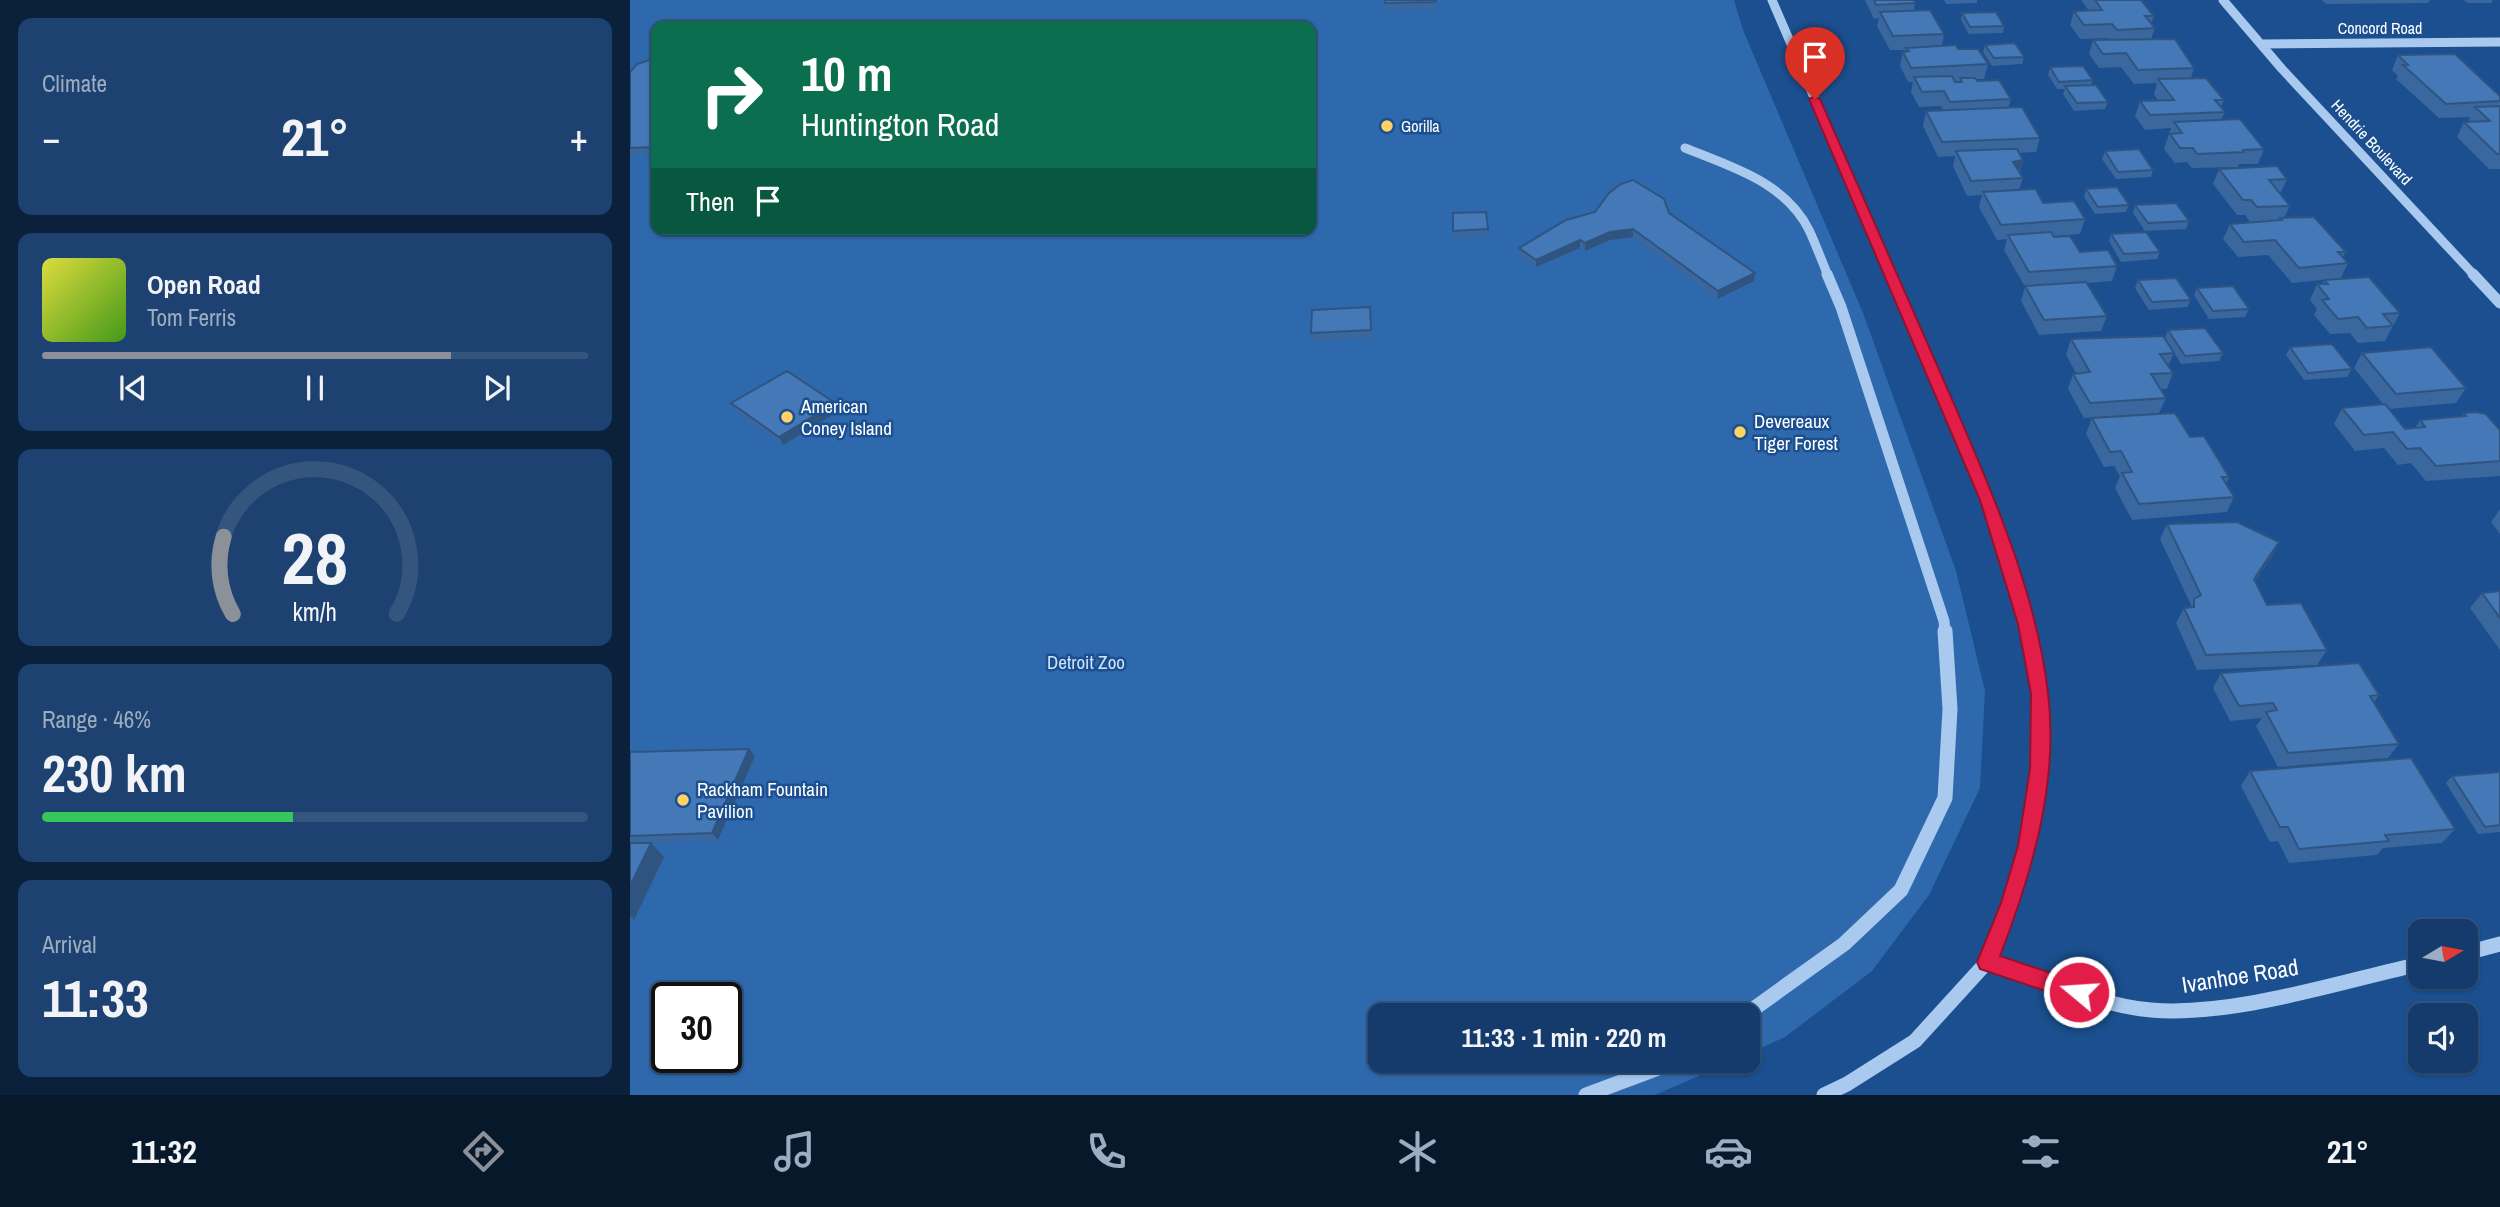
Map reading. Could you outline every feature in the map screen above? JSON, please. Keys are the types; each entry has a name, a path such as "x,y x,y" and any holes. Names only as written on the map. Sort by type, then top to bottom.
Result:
{"street":[{"path":"1772,0 1988,500 2026,624 2039,694 2039,769 2027,846 2010,903 1987,962 1915,1041 1847,1084 1824,1095"},
{"name":"Hendrie Boulevard","path":"2223,0 2500,303"},
{"name":"Concord Road","path":"2261,44 2500,41"},
{"path":"1685,148 1750,174 1782,194 1808,228 1841,307 1944,621 1950,709 1945,798 1901,890 1843,944 1760,1004"},
{"path":"2478,950 2500,944"},
{"name":"Ivanhoe Road","path":"1987,962 2102,999 2150,1010 2203,1010 2262,1000 2408,967"},
{"path":"1586,1095 1645,1073"}],"green space":[{"name":"Detroit Zoo","path":"630,0 1734,0 1743,30 1863,313 1956,571 1985,691 1980,788 1929,895 1872,971 1785,1037 1760,1048 1760,1003 1368,1003 1368,1073 1705,1073 1655,1095 630,1095"}],"building":[{"path":"1385,0 1436,0 1385,3"},
{"path":"1874,0 1914,0 1915,3 1876,5"},
{"path":"2095,0 2141,0 2154,16 2145,16 2155,28 2117,30 2112,24 2084,25 2074,11 2102,10"},
{"path":"1930,10 1944,34 1893,36 1880,12"},
{"path":"1996,12 2004,26 1970,27 1962,13"},
{"path":"2175,39 2194,68 2138,70 2126,53 2103,54 2093,40"},
{"path":"2015,43 2024,57 1994,58 1985,45"},
{"path":"1956,45 1958,49 1978,49 1988,64 1911,68 1903,52 1909,51 1906,48"},
{"path":"2455,54 2500,96 2500,101 2446,104 2403,65 2408,65 2398,55"},
{"path":"651,60 651,147 630,148 630,72 637,64"},
{"path":"2083,66 2093,80 2059,82 2050,67"},
{"path":"1952,76 1955,82 1962,82 1960,78 1975,78 1977,81 1999,80 2011,99 1950,102 1944,91 1922,92 1914,77"},
{"path":"2206,78 2224,100 2215,100 2225,112 2150,115 2140,101 2174,100 2158,79"},
{"path":"2096,85 2108,102 2077,103 2065,86"},
{"path":"2500,106 2500,154 2497,154 2464,122 2490,121 2475,107"},
{"path":"2022,107 2040,138 1942,142 1926,111"},
{"path":"2240,119 2264,149 2197,154 2193,148 2180,148 2170,134 2182,133 2174,122"},
{"path":"2017,149 2023,160 2013,162 2023,178 1971,181 1956,151"},
{"path":"2139,149 2153,170 2118,172 2105,151"},
{"path":"2277,166 2287,179 2269,180 2290,206 2257,207 2251,200 2243,200 2219,169"},
{"path":"1633,180 1664,199 1669,213 1755,273 1718,291 1633,229 1610,232 1585,243 1580,240 1536,260 1519,248 1566,220 1595,212 1609,193 1621,184"},
{"path":"2117,187 2129,205 2098,207 2086,189"},
{"path":"2036,189 2043,203 2074,201 2085,219 2001,225 1983,192"},
{"path":"2176,203 2189,221 2148,223 2135,205"},
{"path":"1486,212 1488,229 1453,231 1453,213"},
{"path":"2314,217 2346,252 2338,252 2348,263 2299,268 2275,240 2244,242 2230,224 2282,220 2280,218"},
{"path":"2051,232 2054,237 2070,236 2080,252 2108,250 2117,266 2029,272 2008,235"},
{"path":"2146,232 2160,252 2124,254 2111,234"},
{"path":"2369,277 2400,313 2383,314 2393,326 2367,328 2358,317 2338,319 2322,300 2329,299 2317,284 2328,284 2324,280"},
{"path":"2176,278 2191,300 2152,302 2138,280"},
{"path":"2086,282 2107,316 2044,320 2025,286"},
{"path":"2233,286 2249,309 2213,311 2197,288"},
{"path":"1370,307 1371,330 1311,333 1312,310"},
{"path":"2205,328 2223,353 2185,356 2168,330"},
{"path":"2163,336 2174,353 2160,354 2173,373 2151,374 2166,398 2090,403 2073,374 2090,372 2071,339"},
{"path":"2332,344 2352,369 2308,373 2290,347"},
{"path":"2431,347 2466,388 2396,394 2362,353"},
{"name":"American Coney Island","path":"787,371 835,403 779,437 731,403"},
{"path":"2385,404 2405,429 2425,427 2420,420 2466,416 2464,413 2486,414 2500,430 2500,461 2436,466 2420,448 2407,449 2393,432 2364,435 2342,408"},
{"path":"2175,413 2190,437 2204,436 2229,477 2222,477 2234,497 2139,504 2122,473 2132,472 2121,451 2110,452 2092,418"},
{"path":"2237,522 2279,542 2254,579 2267,605 2301,603 2327,650 2206,655 2184,608 2194,607 2194,599 2201,595 2167,524"},
{"path":"2500,591 2500,618 2482,593"},
{"path":"2359,663 2379,695 2370,696 2399,744 2288,753 2266,712 2277,710 2273,703 2239,706 2221,673"},
{"name":"Rackham Fountain Pavilion","path":"749,749 712,833 630,836 630,752"},
{"path":"2411,758 2455,829 2385,835 2389,841 2299,849 2288,827 2280,827 2250,771"},
{"path":"2500,772 2500,825 2485,827 2452,776"},
{"path":"630,843 651,843 630,886"}],"place":[{"name":"Gorilla","path":"1387,126"},
{"name":"American Coney Island","path":"787,417"},
{"name":"Devereaux Tiger Forest","path":"1740,432"},
{"name":"Rackham Fountain Pavilion","path":"683,800"}],"route":[{"path":"1815,99 1988,500 2026,624 2039,694 2039,769 2027,846 2010,903 1987,962 2079,992"}]}
